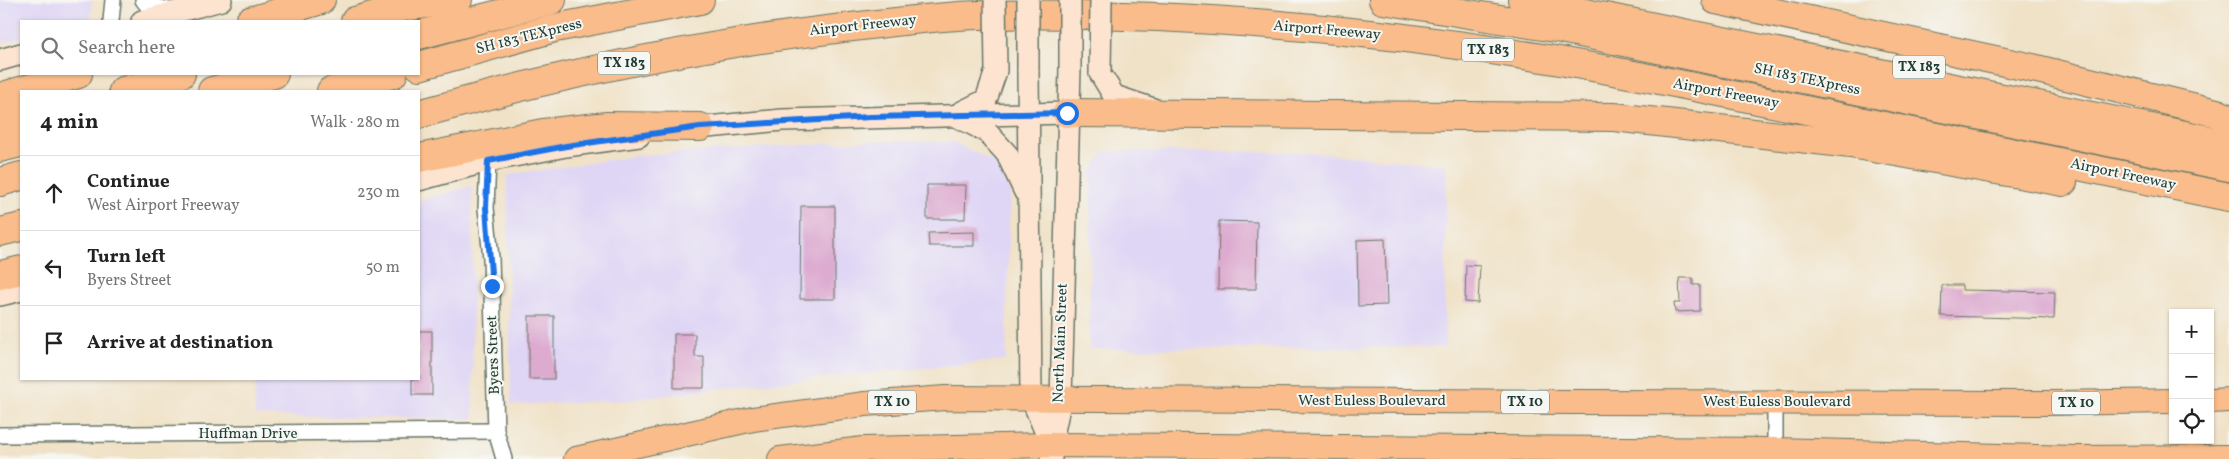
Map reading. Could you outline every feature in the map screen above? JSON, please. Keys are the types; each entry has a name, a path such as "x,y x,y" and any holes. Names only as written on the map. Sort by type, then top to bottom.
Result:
{"highway":[{"path":"253,20 321,0"},
{"path":"358,20 417,3 458,0"},
{"name":"SH 183 TEXpress","path":"420,35 552,0"},
{"name":"SH 183 TEXpress","path":"420,66 555,28 700,0"},
{"name":"SH 183 TEXpress","path":"1383,0 1561,29 2229,167"},
{"name":"SH 183 TEXpress","path":"1522,0 2229,144"},
{"name":"TX 183","path":"1609,0 2229,132"},
{"path":"1716,0 2037,69 2217,113 2229,119"},
{"name":"Airport Freeway","path":"420,114 514,87 692,50 785,35 886,23 978,15 1101,16 1216,21 1341,31 1544,58 2229,197"},
{"path":"24,90 75,75"},
{"path":"126,90 179,75"},
{"path":"216,90 270,75"},
{"path":"334,90 389,75"},
{"path":"420,96 446,89 514,87"},
{"path":"0,97 20,91"},
{"path":"1067,113 1614,117 1851,144 2186,203 2229,206"},
{"path":"0,122 20,117"},
{"path":"420,158 543,133 606,126 700,127"},
{"path":"0,148 20,143"},
{"path":"0,182 20,176"},
{"path":"0,232 20,227"},
{"path":"0,275 20,270"}],"main road":[{"path":"146,20 221,0"},
{"path":"955,116 986,100 996,71 995,0"},
{"name":"North Main Street","path":"1028,0 1028,200 1031,397 1051,452"},
{"name":"North Main Street","path":"1051,452 1061,398 1067,113 1070,69 1070,0"},
{"path":"1101,0 1100,73 1114,96 1167,114"},
{"path":"0,60 20,54"},
{"path":"420,180 488,161 566,146 700,127 782,120 1067,113"},
{"path":"955,116 986,131 1007,154 1019,176 1028,200"},
{"path":"0,295 20,290"},
{"name":"West Euless Boulevard","path":"576,459 639,452 753,419 865,404 945,398 1031,397 1566,402 2054,403 2169,401"},
{"path":"2214,401 2229,400"},
{"path":"780,459 797,455 863,449 1051,452 1775,454 2077,458 2229,457"}],"street":[{"path":"110,20 112,0"},
{"path":"143,0 147,5 178,12"},
{"name":"Byers Street","path":"488,161 486,208 491,258 496,431 504,459"},
{"path":"1775,402 1775,454"},
{"name":"Huffman Drive","path":"0,435 496,431"}],"shaded area":[{"path":"0,0 92,0 91,19 20,20 20,38 0,43"},
{"path":"870,141 953,142 998,164 1010,191 1006,360 739,386 630,400 511,405 507,175 641,155"},
{"path":"1104,151 1306,152 1446,165 1445,347 1089,349 1091,172"},
{"path":"472,186 473,419 255,416 255,380 420,380 420,201"}],"building":[{"path":"927,185 966,185 965,219 927,219"},
{"path":"801,206 835,206 835,299 800,299"},
{"path":"1219,221 1257,222 1256,289 1218,289"},
{"path":"974,232 974,246 929,246 928,233"},
{"path":"1385,239 1387,305 1358,306 1357,240"},
{"path":"1466,265 1480,266 1478,303 1465,302"},
{"path":"1679,278 1693,278 1693,285 1700,285 1700,311 1675,312 1674,303 1680,303"},
{"path":"1942,285 1962,285 1962,290 2055,292 2054,319 1941,316"},
{"path":"529,316 554,316 554,379 529,379"},
{"path":"420,331 432,331 432,395 412,395 412,380 420,380"},
{"path":"674,334 695,334 695,357 704,357 704,388 674,388"}],"route":[{"path":"492,286 486,208 488,161 566,146 700,127 782,120 1067,113"}]}
